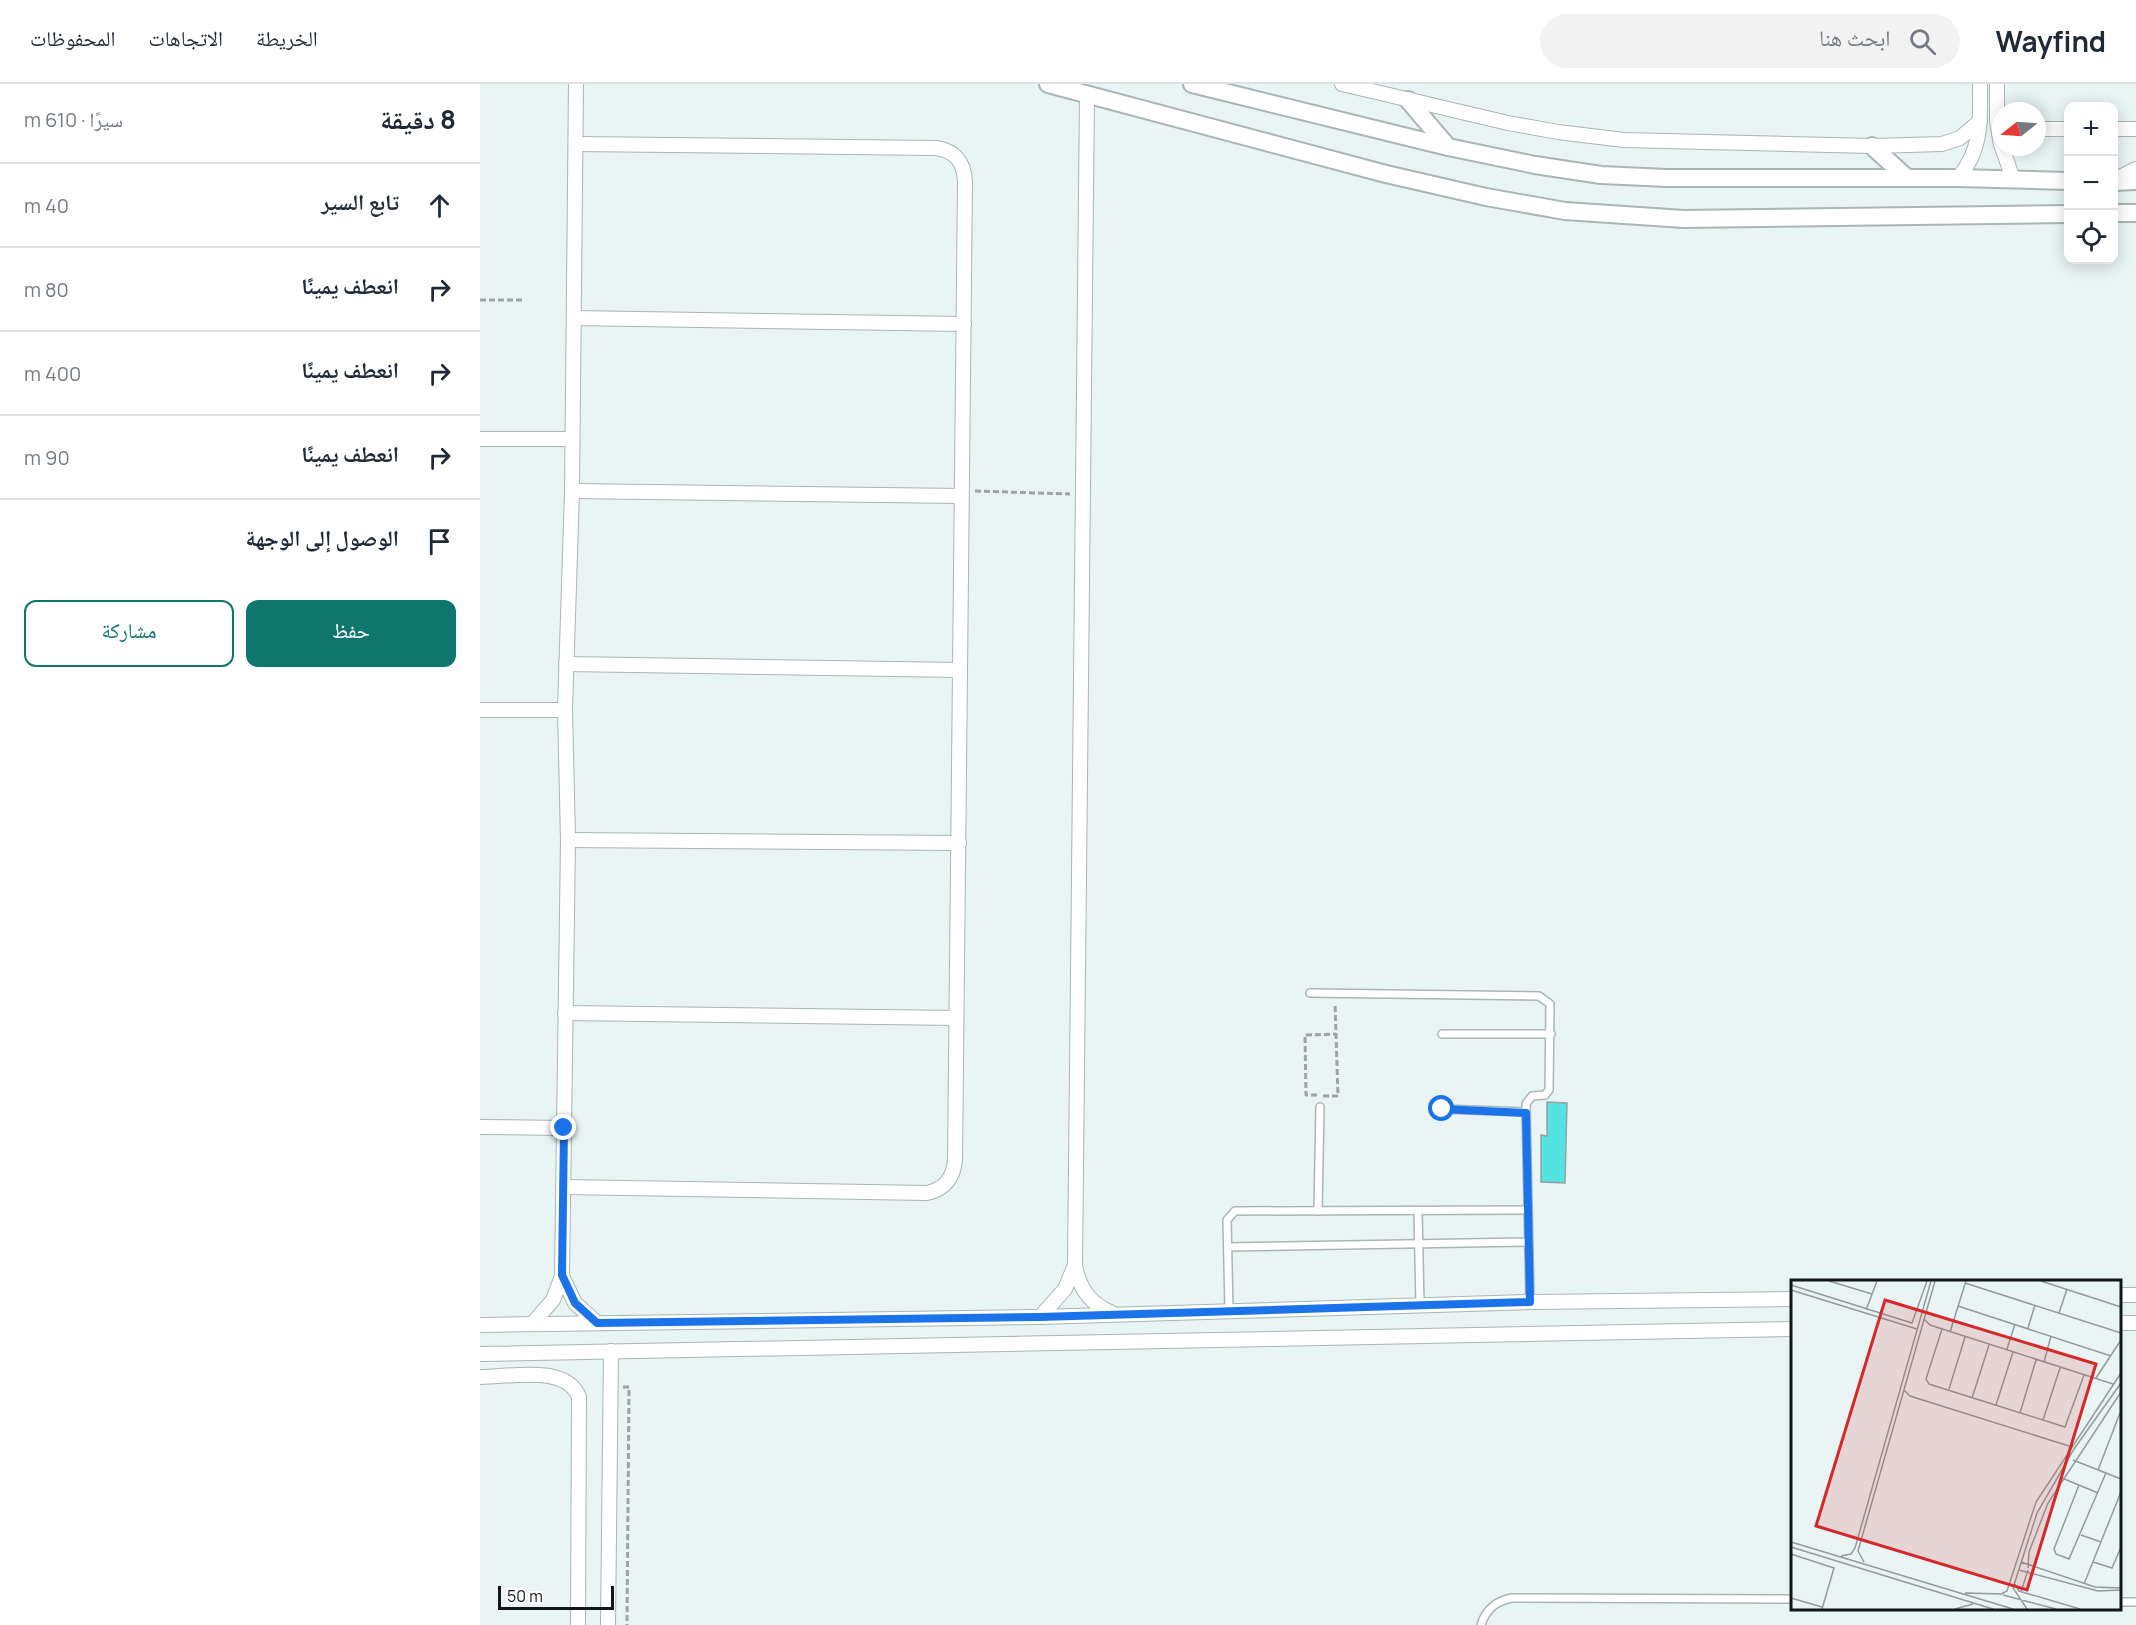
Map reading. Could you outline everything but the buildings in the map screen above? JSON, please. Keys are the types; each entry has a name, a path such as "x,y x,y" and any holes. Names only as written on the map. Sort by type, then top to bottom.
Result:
{"street":[{"path":"532,1324 553,1300 562,1275 568,840 565,710 572,492 576,84"},
{"path":"1048,84 1386,174 1486,197 1574,212 1684,219 2064,214"},
{"path":"1192,84 1448,147 1557,169 1634,177 1958,178 2064,181"},
{"path":"1342,84 1508,123 1591,137 1872,146 1942,144 1960,138 1980,121"},
{"path":"1958,178 1975,152 1980,121 1980,84"},
{"path":"1997,84 1998,102"},
{"path":"1087,95 1075,1265 1077,1276 1087,1296 1114,1314"},
{"path":"1408,100 1448,147"},
{"path":"2046,129 2064,129"},
{"path":"2118,129 2136,129"},
{"path":"563,1186 934,1191 950,1180 954,1168 959,843 965,173 959,159 947,150 576,144"},
{"path":"1872,146 1907,178"},
{"path":"2005,156 2013,179"},
{"path":"2118,179 2136,169"},
{"path":"2118,181 2136,181"},
{"path":"2118,213 2136,213"},
{"path":"574,318 964,324"},
{"path":"480,439 572,439"},
{"path":"572,492 961,494"},
{"path":"566,664 960,670"},
{"path":"480,710 565,710"},
{"path":"568,840 959,843"},
{"path":"565,1013 956,1018"},
{"path":"480,1127 564,1128"},
{"path":"1040,1317 1065,1289 1075,1265"},
{"path":"562,1275 575,1303 597,1323"},
{"path":"480,1325 1040,1317 1530,1302 1791,1299"},
{"path":"480,1354 1791,1329"},
{"path":"608,1625 611,1351"},
{"path":"480,1377 557,1376 569,1382 577,1391 580,1404 578,1625"}],"lane":[{"path":"1310,993 1539,996 1548,1000 1552,1009 1549,1090 1545,1095 1529,1098 1526,1113 1530,1302"},
{"path":"1442,1034 1551,1034"},
{"path":"1318,1211 1320,1107"},
{"path":"1442,1109 1526,1113"},
{"path":"1229,1310 1227,1220 1232,1212 1528,1210"},
{"path":"1418,1211 1420,1305"},
{"path":"1228,1247 1528,1242"},
{"path":"1481,1625 1489,1609 1503,1599 1512,1598 1791,1599"}],"path":[{"path":"480,300 524,300"},
{"path":"961,494 1083,494"},
{"path":"1335,994 1338,1096 1306,1095 1305,1035 1336,1034"},
{"path":"611,1388 629,1387 627,1625"}],"route":[{"path":"564,1128 562,1275 575,1303 581,1311 597,1323 1040,1317 1530,1302 1526,1113 1442,1109"}]}
